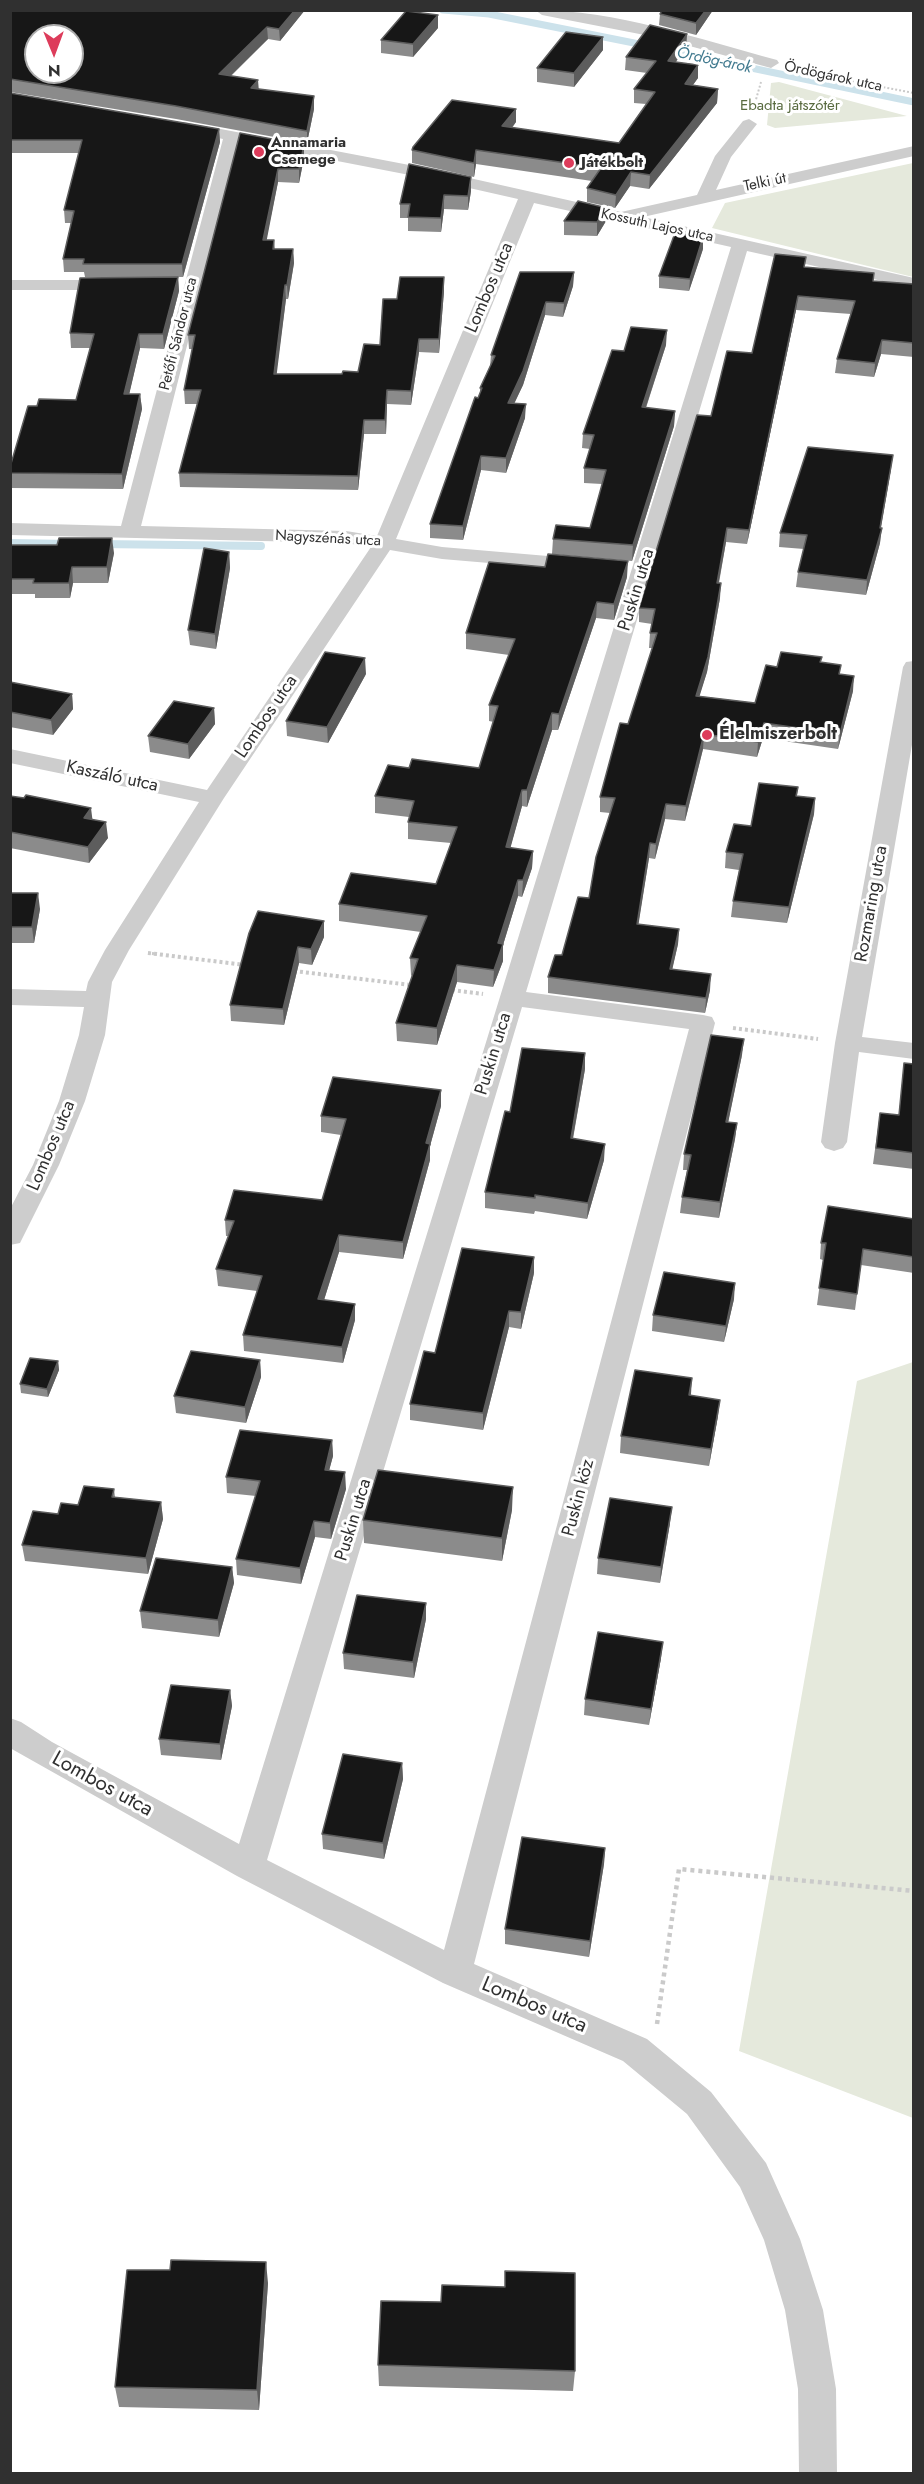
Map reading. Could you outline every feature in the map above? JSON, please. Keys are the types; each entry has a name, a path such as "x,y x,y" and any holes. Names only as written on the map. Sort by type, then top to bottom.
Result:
{"street":[{"name":"Ördögárok utca","path":"543,10 662,34 771,63"},
{"name":"Kossuth Lajos utca","path":"165,124 414,171 914,283"},
{"path":"705,196 723,156 749,124"},
{"name":"Petőfi Sándor utca","path":"129,532 232,137"},
{"name":"Telki út","path":"618,218 705,196 914,151"},
{"name":"Lombos utca","path":"10,1236 46,1165 72,1101 92,1035 100,982 117,950 213,798 385,542 528,196"},
{"name":"Puskin utca","path":"249,1866 741,243"},
{"path":"169,284 192,284"},
{"path":"10,285 135,285"},
{"name":"Nagyszénás utca","path":"10,529 346,537 442,553 643,570"},
{"name":"Rozmaring utca","path":"834,1142 848,1043 914,667"},
{"name":"Kaszáló utca","path":"10,756 213,798"},
{"path":"10,997 96,999"},
{"path":"511,998 703,1023"},
{"name":"Puskin köz","path":"455,1972 703,1023"},
{"path":"848,1043 914,1051"},
{"name":"Lombos utca","path":"10,1731 40,1751 249,1866 455,1972 635,2050 699,2103 753,2175 783,2240 804,2310 818,2389 818,2474"}],"path":[{"name":"Ördögárok utca","path":"771,63 789,69 914,93"},
{"path":"749,124 759,84 763,80"},
{"path":"117,950 256,967"},
{"path":"291,971 418,986"},
{"path":"441,989 511,998"},
{"path":"703,1023 848,1043"},
{"path":"635,2050 655,2036 679,1869 914,1891"}],"green space":[{"name":"Ebadta játszótér","path":"779,82 907,116 775,128 767,125 771,83"},
{"path":"913,163 913,277 712,228 725,203"},
{"path":"914,1362 913,2118 739,2051 857,1381"}],"building":[{"path":"10,10 295,10 279,29 267,27 219,74 258,80 251,88 314,96 307,131 176,106 41,84 84,84 84,24 24,24 24,81 10,79"},
{"path":"662,10 706,10 696,23 660,14"},
{"path":"406,11 438,15 413,44 381,40"},
{"path":"650,25 687,34 668,61 698,65 685,84 718,89 650,175 631,172 616,195 587,188 601,168 476,150 474,163 412,150 452,100 516,109 502,126 619,143 655,92 634,89 656,61 626,57"},
{"path":"566,32 603,37 574,73 537,68"},
{"path":"10,93 219,129 182,264 83,264 84,259 63,259 74,211 64,210 82,140 10,140"},
{"path":"240,133 304,145 299,169 278,169 263,240 274,240 273,249 293,249 287,285 285,285 274,374 358,372 364,344 380,345 383,299 397,299 400,277 444,277 439,339 419,339 411,391 387,390 385,420 364,420 358,476 179,473 201,390 184,390 195,335 188,335"},
{"path":"409,164 471,177 468,196 444,195 441,218 408,217 410,204 400,204"},
{"path":"578,201 607,208 597,222 564,221"},
{"path":"675,233 703,237 690,279 659,276"},
{"path":"775,254 806,257 804,267 874,273 873,281 914,284 914,343 882,340 875,363 837,359 855,301 798,296 749,530 727,528 717,583 721,583 708,657 696,696 755,703 766,665 777,667 781,652 822,657 820,662 841,665 839,674 854,676 840,734 764,723 758,742 704,734 686,806 666,804 656,844 650,843 637,924 679,929 670,969 711,974 706,998 548,977 555,955 562,955 578,897 589,898 596,857 615,798 600,797 620,723 628,724 657,633 650,633 655,609 639,608 697,415 711,416 727,351 752,353"},
{"path":"520,272 574,272 564,303 546,302 523,371 508,403 526,404 506,458 481,456 463,526 430,524 475,397 478,398 482,388 480,388 495,356 491,355"},
{"path":"178,277 163,334 139,334 124,394 140,394 122,474 10,473 28,406 37,406 39,399 76,400 94,334 70,333 80,278"},
{"path":"631,327 667,330 642,407 675,411 633,545 553,539 556,525 590,528 606,470 584,468 594,435 583,434 612,350 624,351"},
{"path":"808,447 893,455 880,528 882,528 867,580 798,572 807,535 780,533"},
{"path":"59,538 112,538 107,567 72,567 69,583 33,583 34,579 10,579 10,545 57,545"},
{"path":"204,548 229,552 215,634 188,630"},
{"path":"548,554 628,561 614,604 597,602 559,714 552,713 527,790 522,790 506,847 533,851 523,880 518,880 498,943 503,944 494,970 457,965 437,1028 396,1023 418,959 410,958 427,916 339,904 351,873 436,884 457,827 408,822 414,801 375,796 388,765 409,768 412,759 479,768 498,706 489,705 515,639 466,633 489,562 545,567"},
{"path":"325,652 365,658 327,727 286,721"},
{"path":"10,682 72,694 51,720 10,712"},
{"path":"174,701 214,708 188,744 148,736"},
{"path":"759,783 798,787 796,796 815,798 789,907 733,901 743,854 726,852 734,824 751,826"},
{"path":"26,795 91,808 84,818 106,822 88,847 10,832 10,796 24,798"},
{"path":"10,893 38,893 32,927 10,927"},
{"path":"258,911 324,921 311,949 298,947 283,1009 230,1005 249,933"},
{"path":"711,1035 744,1039 726,1122 737,1123 720,1202 682,1197 691,1155 684,1154"},
{"path":"522,1048 585,1053 571,1138 605,1144 588,1203 535,1195 535,1198 485,1192 505,1111 510,1112"},
{"path":"904,1063 914,1064 914,1153 876,1148 880,1113 899,1115"},
{"path":"333,1077 441,1090 426,1143 430,1144 403,1242 339,1235 318,1299 355,1304 342,1347 243,1335 262,1276 216,1269 234,1221 225,1220 234,1190 322,1200 346,1119 321,1116"},
{"path":"828,1206 914,1219 914,1257 863,1249 857,1294 819,1288 826,1243 821,1243"},
{"path":"462,1248 534,1257 521,1312 509,1311 483,1413 410,1404 424,1351 435,1353"},
{"path":"664,1272 735,1283 726,1326 653,1315"},
{"path":"191,1351 260,1360 245,1407 174,1396"},
{"path":"30,1358 58,1361 47,1389 20,1384"},
{"path":"635,1370 692,1378 689,1395 720,1400 711,1449 621,1436"},
{"path":"240,1430 332,1440 325,1470 345,1472 330,1523 314,1521 300,1568 236,1559 260,1481 226,1477"},
{"path":"378,1470 513,1487 502,1538 363,1520"},
{"path":"84,1486 114,1489 112,1497 161,1502 146,1558 22,1545 33,1511 58,1514 61,1503 78,1505"},
{"path":"610,1498 672,1507 661,1567 598,1558"},
{"path":"156,1558 232,1567 218,1620 140,1611"},
{"path":"357,1595 426,1603 413,1662 343,1653"},
{"path":"598,1632 663,1642 651,1709 585,1699"},
{"path":"171,1685 230,1690 220,1744 159,1739"},
{"path":"343,1754 402,1763 383,1843 322,1834"},
{"path":"522,1837 605,1848 590,1941 505,1929"},
{"path":"171,2260 266,2262 257,2390 115,2387 127,2270 170,2270"},
{"path":"505,2271 575,2273 575,2371 378,2365 381,2301 441,2302 442,2285 505,2287"}],"waterway":[{"name":"Ördög-árok","path":"443,10 489,14 649,46"},
{"name":"Ördög-árok","path":"670,51 914,102"},
{"path":"10,543 71,544"},
{"path":"99,544 261,546"}],"place":[{"name":"Annamaria Csemege","path":"259,152"},
{"name":"Játékbolt","path":"569,163"},
{"name":"Élelmiszerbolt","path":"707,735"}]}
